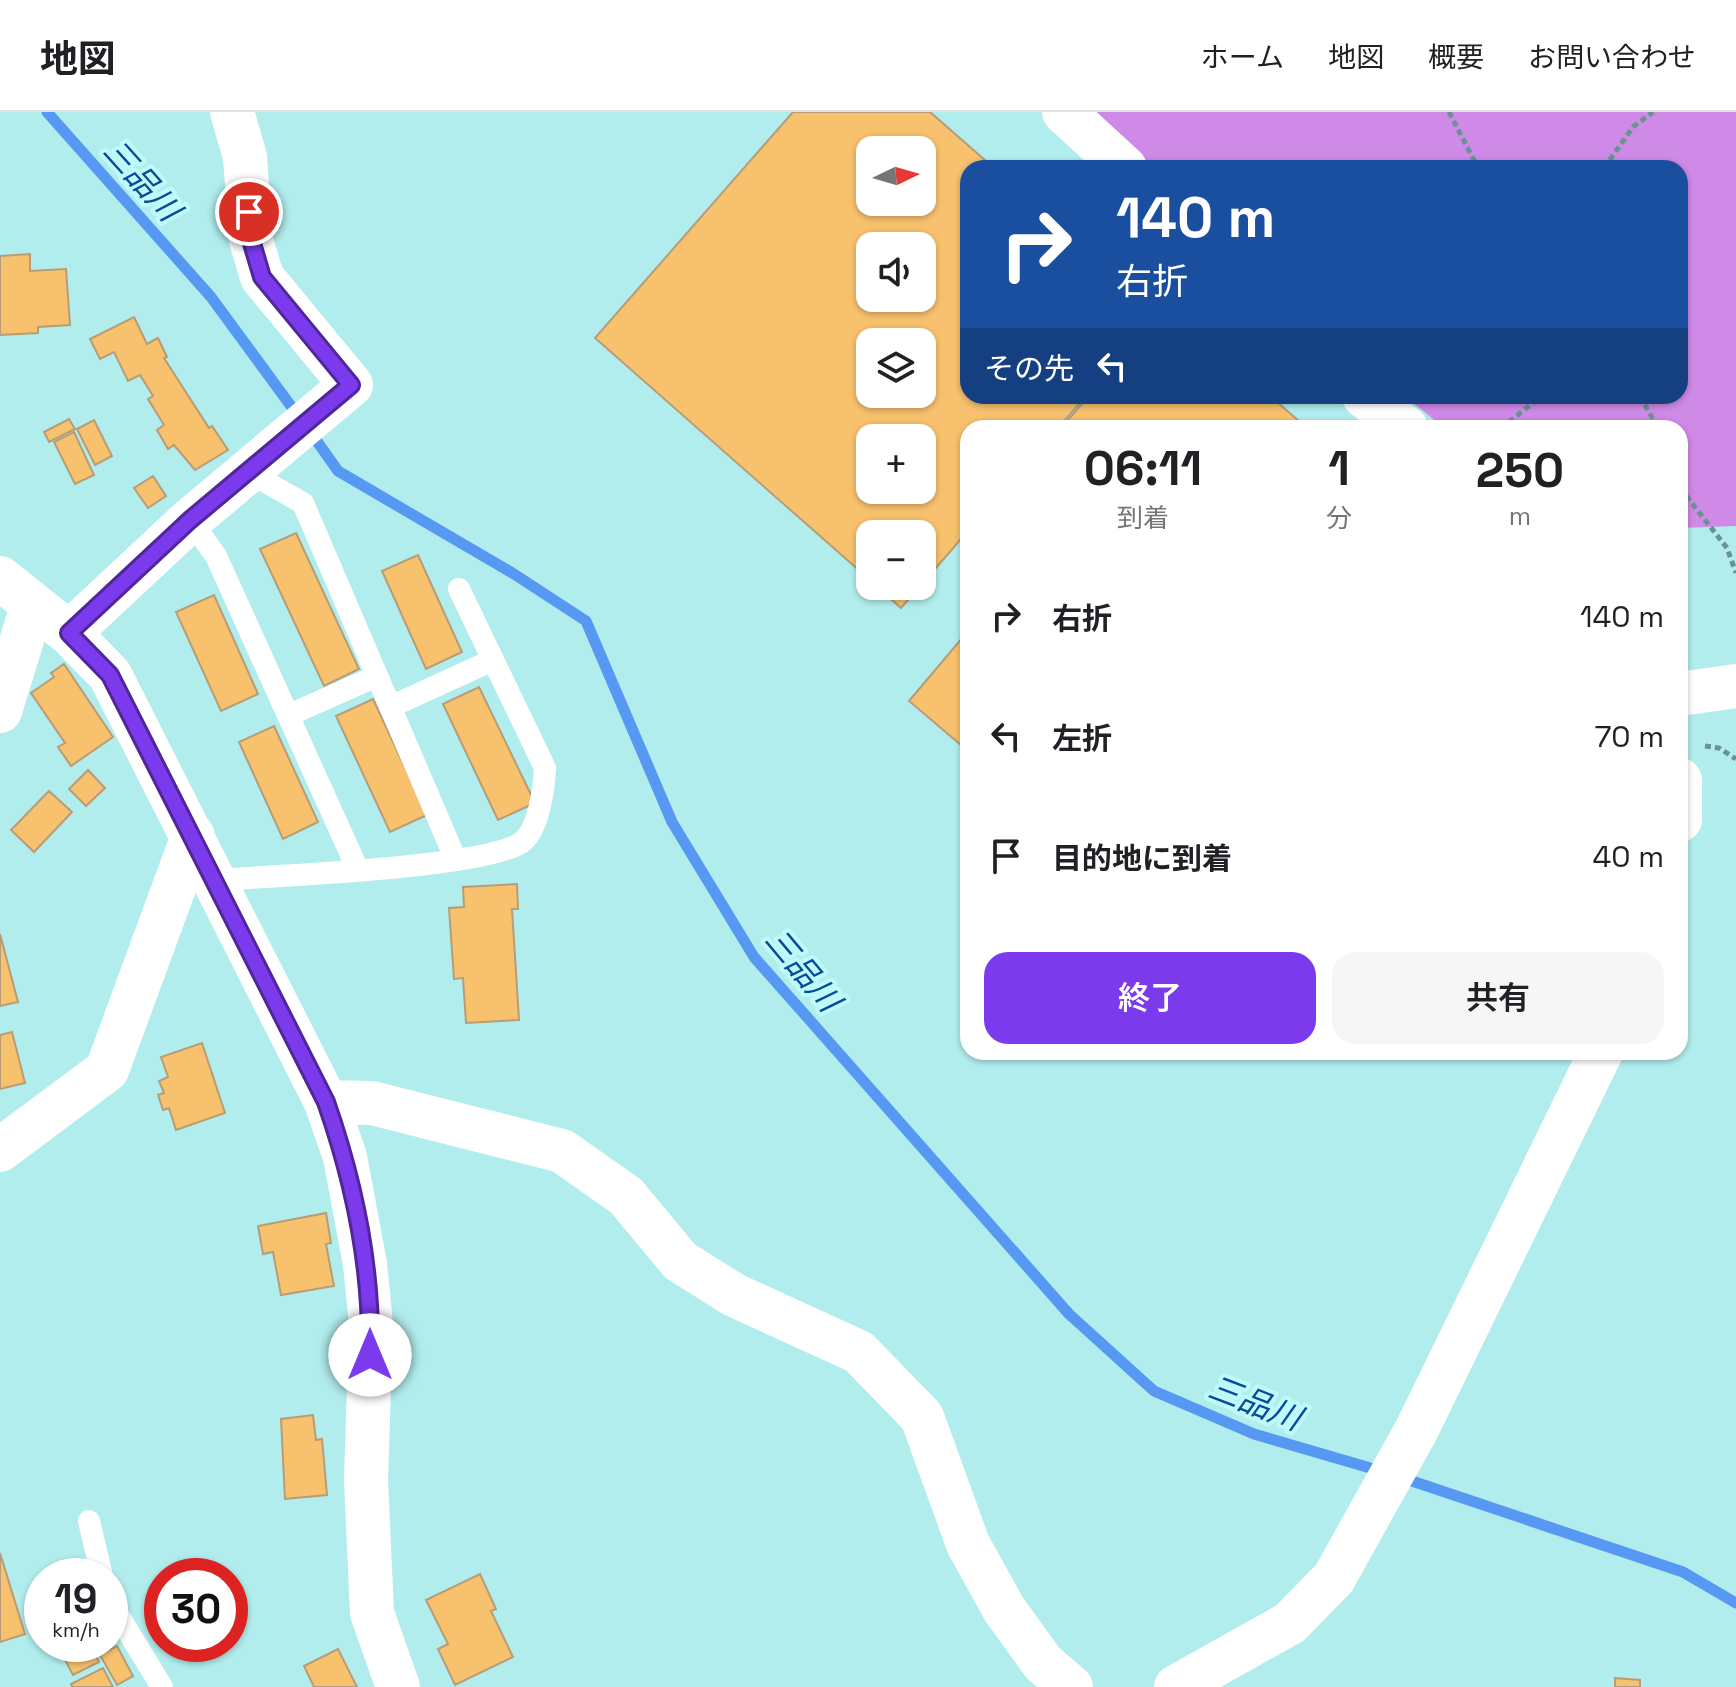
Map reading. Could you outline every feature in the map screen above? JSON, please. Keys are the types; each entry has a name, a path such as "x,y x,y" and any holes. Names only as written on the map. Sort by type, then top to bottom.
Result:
{"street":[{"path":"69,633 190,520 351,385 262,277 251,240 245,157 232,112"},
{"path":"1064,112 1116,160"},
{"path":"1374,404 1396,420"},
{"path":"0,578 32,607 69,633 110,675 326,1102 345,1157 365,1264 371,1324 366,1480 372,1613 398,1687"},
{"path":"0,711 32,607"},
{"path":"1688,693 1736,686"},
{"path":"0,1150 107,1070 193,836"},
{"path":"1176,1687 1290,1623 1334,1578 1417,1429 1597,1060"},
{"path":"326,1102 372,1103 562,1151 626,1196 680,1261 734,1295 859,1352 922,1417 968,1544 1004,1609 1043,1663 1071,1687"}],"lane":[{"path":"246,471 303,503 455,858"},
{"path":"190,520 216,556 358,870"},
{"path":"215,880 358,870 499,853 524,841 544,797 545,768 459,589"},
{"path":"390,707 493,660"},
{"path":"289,715 377,676"},
{"path":"89,1521 98,1558"},
{"path":"128,1631 162,1687"}],"path":[{"path":"1449,112 1474,160"},
{"path":"1610,160 1633,127 1653,112"},
{"path":"1511,420 1532,404"},
{"path":"1688,498 1727,548 1736,573"}],"shaded area":[{"path":"1092,112 1736,112 1736,526 1688,528 1688,420 1434,420 1415,404 1688,404 1688,160 1144,160"}],"building":[{"path":"793,112 930,112 985,160 960,160 960,404 1079,404 1065,420 960,420 960,540 936,568 936,520 856,520 856,568 595,338"},
{"path":"30,254 30,271 66,269 70,325 38,327 38,333 0,335 0,256"},
{"path":"134,317 147,344 158,338 167,357 164,358 209,428 212,426 228,450 195,470 174,445 168,449 157,430 164,425 148,399 153,396 140,375 128,381 114,352 100,359 90,339"},
{"path":"1082,404 1279,404 1298,420 1068,420"},
{"path":"69,419 75,429 49,442 44,432"},
{"path":"94,420 112,456 95,465 77,429"},
{"path":"74,432 94,475 75,484 54,442"},
{"path":"153,476 166,496 148,508 134,488"},
{"path":"296,533 359,669 324,686 260,549"},
{"path":"418,555 462,652 426,669 382,571"},
{"path":"214,595 258,694 221,711 176,612"},
{"path":"892,600 908,600 901,608"},
{"path":"960,640 960,744 909,701"},
{"path":"64,664 113,737 71,766 58,747 65,743 31,693 54,677 51,673"},
{"path":"479,687 535,803 498,820 443,704"},
{"path":"373,699 427,815 390,832 336,716"},
{"path":"274,726 318,822 283,839 239,742"},
{"path":"88,770 105,788 86,806 69,789"},
{"path":"49,791 72,812 34,852 11,830"},
{"path":"517,884 518,909 512,909 519,1020 466,1023 463,978 454,979 449,908 464,907 463,887"},
{"path":"0,934 18,1002 0,1006"},
{"path":"12,1032 25,1083 0,1089 0,1035"},
{"path":"202,1043 225,1113 176,1130 169,1108 163,1110 158,1095 164,1093 159,1081 168,1077 161,1057"},
{"path":"326,1213 331,1243 326,1244 334,1286 281,1295 273,1252 263,1254 258,1226"},
{"path":"313,1415 316,1440 322,1439 327,1495 285,1499 281,1419"},
{"path":"0,1553 24,1634 0,1642"},
{"path":"480,1574 496,1609 491,1611 513,1657 455,1685 438,1649 448,1644 426,1600"},
{"path":"338,1649 357,1687 314,1687 304,1666"},
{"path":"66,1662 99,1662 73,1675"},
{"path":"104,1662 126,1662 133,1676 117,1685"},
{"path":"103,1668 113,1687 72,1687 71,1684"},
{"path":"1615,1678 1640,1680 1640,1687 1615,1687"}],"waterway":[{"name":"三品川","path":"47,112 211,297 299,417"},
{"name":"三品川","path":"309,430 338,471 514,574 586,621 672,822 754,957 1069,1314 1154,1391 1254,1434 1384,1472"},
{"name":"三品川","path":"1400,1477 1683,1572 1736,1603"}],"route":[{"path":"249,212 251,240 262,277 351,385 190,520 69,633 110,675 326,1102 345,1157 365,1264 371,1324 370,1355"}]}
